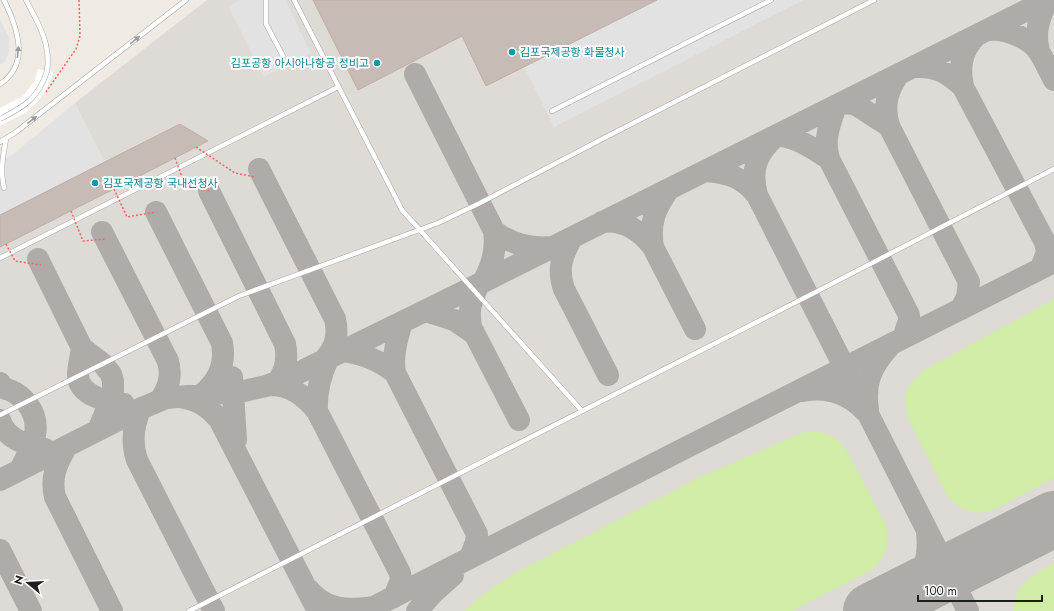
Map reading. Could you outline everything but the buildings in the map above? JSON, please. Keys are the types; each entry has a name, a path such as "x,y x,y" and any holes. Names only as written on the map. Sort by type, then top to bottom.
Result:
{"lane":[{"path":"0,84 7,80 12,73 17,61 19,49 18,36 14,22 4,0"},
{"path":"0,119 19,109 31,100 39,90 47,71 48,51 44,34 26,0"},
{"path":"0,142 16,132 185,0"},
{"path":"266,0 266,24 283,56"},
{"path":"294,0 400,208 582,411"},
{"path":"552,111 772,0"},
{"path":"0,415 239,296 438,223 480,203 874,0"},
{"path":"0,258 338,87"},
{"path":"4,188 2,167 6,139"},
{"path":"189,611 1054,169"}],"path":[{"path":"196,147 235,173 255,177"},
{"path":"175,158 185,185 209,191"},
{"path":"114,189 127,217 156,212"},
{"path":"71,211 83,241 106,239"},
{"path":"6,244 15,261 41,265"}],"shaded area":[{"path":"207,0 1054,0 1054,611 0,611 0,215 104,162 75,103"},
{"path":"240,0 285,0 311,53 264,77 228,6"},
{"path":"657,0 804,0 554,127 524,67"},
{"path":"0,19 9,37 9,52 5,61 0,65"},
{"path":"75,103 105,162 0,215 0,162 11,156"}],"green space":[{"path":"1054,299 1054,478 993,510 977,513 962,509 949,499 907,417 905,395 909,385 924,370"},
{"path":"806,431 825,433 839,441 847,451 885,523 888,537 886,548 881,559 872,570 792,611 464,611 483,594 517,572 700,477"},
{"path":"1054,563 1054,611 1014,611 1017,594 1026,581 1039,571"}],"pier":[{"path":"38,69 53,72 51,80 41,98 27,112 0,126 0,108 23,96 35,80"}],"taxiway":[{"path":"0,480 142,408 166,398 244,391 266,386 286,379 1047,0"},
{"path":"1039,51 1037,38 1038,25 1048,0"},
{"path":"988,30 1009,32 1030,42 1039,52 1054,80"},
{"path":"963,87 961,73 962,60 967,47 976,36"},
{"path":"914,67 929,68 941,71 952,77 963,87 1045,242 1047,252 1041,268"},
{"path":"415,74 494,231 495,245 493,258 483,282"},
{"path":"898,75 891,87 887,99 887,119 889,126 969,282 967,297 961,309"},
{"path":"841,103 858,106 889,126"},
{"path":"836,106 827,138 827,152 829,159 909,315 909,321 903,338"},
{"path":"829,159 811,147 791,138 777,135 764,148 757,162 754,177 757,195 968,611"},
{"path":"259,169 335,319 335,342 323,361"},
{"path":"706,171 722,173 734,177 746,184 757,195"},
{"path":"669,189 654,216 652,230 653,247 695,329"},
{"path":"209,191 285,344 286,364 277,382"},
{"path":"156,212 222,343 222,365 212,384 201,395"},
{"path":"602,222 617,222 631,227 643,236 653,247"},
{"path":"494,231 500,236 522,245 552,247"},
{"path":"102,232 168,361 170,377 166,391 160,400"},
{"path":"572,238 563,256 561,269 562,282 564,289 608,375"},
{"path":"38,259 82,348 103,364 111,374 113,390 110,402 98,430"},
{"path":"366,611 1054,262"},
{"path":"479,284 471,305 471,327 519,420"},
{"path":"426,311 454,320 473,333"},
{"path":"402,322 395,354 395,373 477,534 476,542 470,558"},
{"path":"868,410 867,392 870,376 878,361 889,347"},
{"path":"82,348 78,375 79,382 83,388 95,397 110,402 124,404"},
{"path":"344,351 359,354 371,359 395,373"},
{"path":"328,359 319,384 317,411 400,573 401,580 394,597"},
{"path":"232,377 236,440"},
{"path":"0,383 3,388 17,394 23,399 28,405 35,419 36,427 34,439 20,470"},
{"path":"270,385 277,385 296,392 307,400 317,411"},
{"path":"802,391 820,389 836,392 852,400 865,411"},
{"path":"184,398 203,405 219,419 318,611"},
{"path":"141,408 136,421 134,434 134,447 137,460 214,611"},
{"path":"0,420 3,427 12,437 31,446 45,449"},
{"path":"67,446 55,470 53,483 55,497 112,611"},
{"path":"892,601 913,586 921,574 926,560 927,532"},
{"path":"0,550 31,611"},
{"path":"417,611 434,592 453,575"},
{"path":"309,590 323,602 338,608 355,609 373,607"}],"runway":[{"path":"871,611 1054,519"}],"place":[{"name":"김포국제공항 화물청사","path":"512,52"},
{"name":"김포공항 아시아나항공 정비고","path":"377,63"},
{"name":"김포국제공항 국내선청사","path":"95,183"}]}
